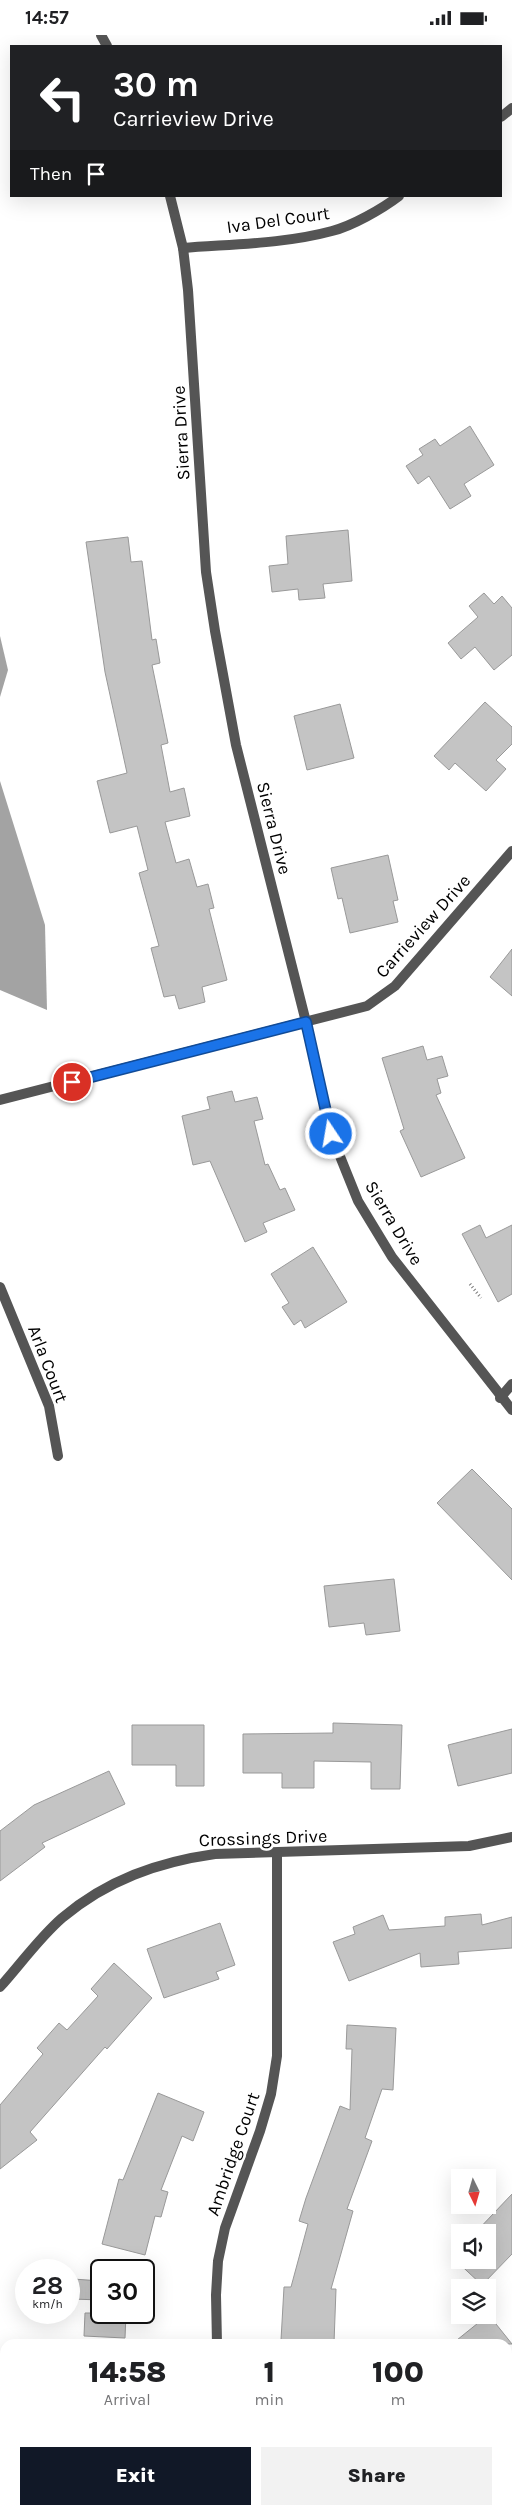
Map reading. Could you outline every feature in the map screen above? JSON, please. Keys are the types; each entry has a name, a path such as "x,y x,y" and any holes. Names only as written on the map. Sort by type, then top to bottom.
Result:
{"street":[{"name":"Sierra Drive","path":"170,197 183,248 195,384 206,572 214,621 236,745 306,1022 331,1134 358,1201 392,1257 512,1411"},
{"name":"Iva Del Court","path":"183,248 288,239 333,231 386,205 398,197"},
{"name":"Carrieview Drive","path":"0,1100 367,1006 395,986 512,851"},
{"name":"Arla Court","path":"0,1287 49,1406 58,1455"},
{"path":"500,1397 512,1384"},
{"name":"Crossings Drive","path":"0,1987 60,1919 82,1903 127,1876 190,1858 216,1854 277,1854 469,1846 512,1837"},
{"name":"Ambridge Court","path":"216,2339 218,2261 225,2228 260,2131 271,2094 276,2056 277,1854"}],"path":[{"path":"470,1284 480,1298"}],"shaded area":[{"path":"0,636 8,670 0,697"},
{"path":"0,781 45,925 47,1010 0,990"}],"building":[{"path":"470,426 494,465 464,484 471,496 450,509 429,476 418,484 406,466 423,455 419,449 435,439 440,446"},
{"path":"348,530 352,581 323,584 325,598 299,600 298,589 272,592 269,566 288,564 286,536"},
{"path":"128,537 131,562 142,561 152,640 156,639 160,663 152,665 168,743 161,745 170,792 184,788 190,816 165,822 176,863 189,859 197,887 208,884 214,908 209,909 227,980 202,987 205,1002 179,1009 175,995 164,997 151,948 159,946 139,873 148,870 137,826 110,833 97,781 127,773 105,672 86,542"},
{"path":"484,593 494,604 502,596 512,608 512,655 494,670 475,647 461,659 448,643 478,617 469,606"},
{"path":"485,702 512,727 512,744 496,760 506,769 486,791 455,763 449,770 434,756"},
{"path":"340,704 354,758 307,770 294,716"},
{"path":"388,855 398,900 393,901 398,922 350,933 342,898 338,899 331,868"},
{"path":"512,949 512,996 490,977"},
{"path":"423,1046 427,1060 442,1056 448,1076 437,1079 441,1093 436,1095 465,1158 421,1177 400,1131 404,1129 382,1058"},
{"path":"232,1091 235,1102 257,1097 263,1119 254,1121 265,1165 268,1164 280,1190 285,1188 295,1210 263,1223 267,1232 245,1242 210,1161 193,1165 182,1116 210,1109 207,1097"},
{"path":"480,1225 486,1238 512,1225 512,1294 498,1302 462,1234"},
{"path":"313,1247 347,1302 305,1328 301,1320 294,1325 282,1307 289,1303 271,1274"},
{"path":"472,1469 512,1509 512,1580 437,1503"},
{"path":"394,1579 400,1631 366,1635 364,1623 329,1627 324,1586"},
{"path":"333,1723 402,1725 400,1789 371,1789 371,1762 314,1761 314,1788 282,1788 282,1773 243,1773 243,1734 333,1733"},
{"path":"132,1725 204,1725 204,1786 176,1786 176,1765 132,1765"},
{"path":"512,1729 512,1773 458,1786 448,1745"},
{"path":"109,1771 125,1804 42,1843 45,1847 0,1881 0,1831 34,1805"},
{"path":"481,1914 482,1925 512,1917 512,1948 458,1952 459,1964 421,1967 420,1953 349,1981 333,1942 355,1934 353,1927 383,1915 389,1930 445,1926 445,1917"},
{"path":"220,1923 235,1965 216,1972 219,1979 164,1998 147,1949"},
{"path":"114,1963 152,1998 107,2049 105,2047 30,2132 37,2140 0,2169 0,2105 43,2054 37,2048 59,2023 67,2030 98,1996 91,1989"},
{"path":"347,2025 396,2028 393,2090 382,2089 365,2138 372,2141 347,2209 353,2211 331,2289 336,2289 334,2339 281,2339 284,2287 291,2287 308,2224 299,2221 340,2106 350,2110 352,2049 346,2049"},
{"path":"158,2093 204,2112 193,2141 182,2136 161,2190 168,2192 161,2217 155,2216 145,2255 102,2244 119,2179 123,2180"},
{"path":"512,2194 512,2254 488,2279 476,2279 465,2269 496,2269 496,2224 484,2224 493,2214 496,2214 496,2211"},
{"path":"80,2280 90,2280 90,2300 80,2299"},
{"path":"85,2313 90,2313 90,2324 126,2324 125,2338 84,2336"},
{"path":"477,2324 496,2324 508,2339 458,2339"}],"route":[{"path":"72,1082 306,1022 331,1134"}]}
